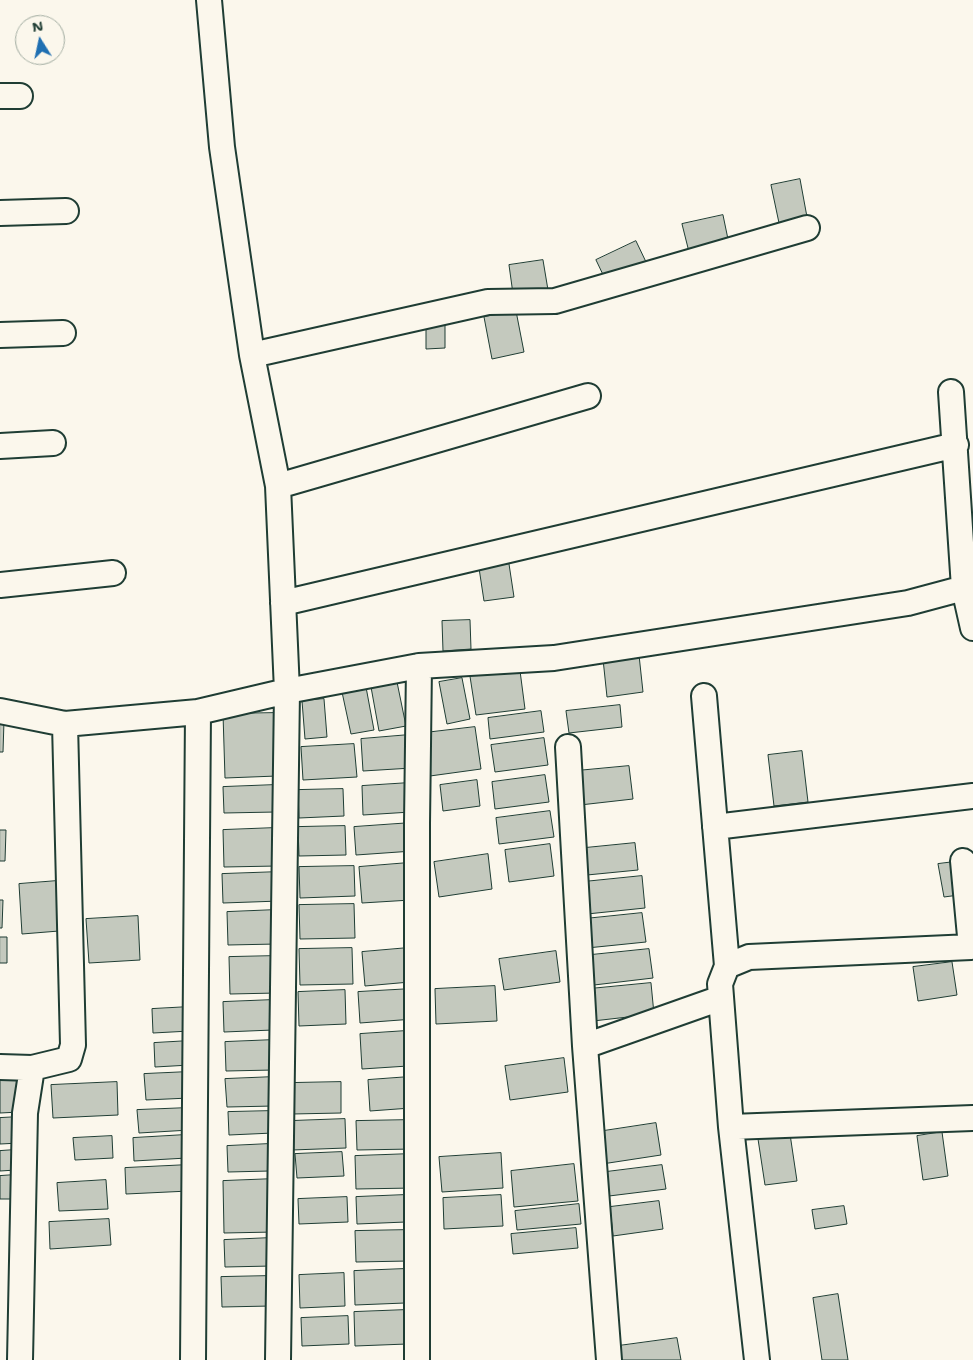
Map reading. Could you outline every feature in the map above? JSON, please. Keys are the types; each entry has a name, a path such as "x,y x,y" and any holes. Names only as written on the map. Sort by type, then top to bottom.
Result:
{"street":[{"path":"209,0 222,147 252,355 278,486 287,691 278,1360"},
{"path":"0,213 66,211"},
{"path":"252,355 488,302 555,302 807,228"},
{"path":"0,335 64,333"},
{"path":"952,392 964,588 973,628"},
{"path":"278,486 588,396"},
{"path":"0,446 53,442"},
{"path":"283,603 956,445"},
{"path":"0,585 113,573"},
{"path":"0,711 65,724 198,712 287,691 419,666 554,658 908,603 964,588"},
{"path":"417,1360 417,823 419,666"},
{"path":"704,696 728,966 720,984 731,1127 757,1360"},
{"path":"193,1360 198,712"},
{"path":"0,1067 32,1068 69,1059 73,1045 65,724"},
{"path":"568,747 585,1046 609,1360"},
{"path":"715,827 973,796"},
{"path":"728,966 749,958 972,956 963,861"},
{"path":"585,1046 721,998"},
{"path":"20,1360 25,1113 32,1068"},
{"path":"731,1127 973,1118"}],"building":[{"path":"800,179 807,217 779,223 771,185"},
{"path":"723,215 729,244 689,252 682,224"},
{"path":"636,241 647,264 607,283 596,260"},
{"path":"543,260 548,290 513,294 509,265"},
{"path":"516,311 524,352 492,359 484,317"},
{"path":"445,324 445,348 426,349 426,325"},
{"path":"509,564 514,597 484,601 479,568"},
{"path":"470,620 471,649 443,651 442,621"},
{"path":"639,655 643,692 607,697 603,659"},
{"path":"519,663 525,709 476,715 469,670"},
{"path":"462,678 470,719 447,724 439,682"},
{"path":"397,682 406,726 379,731 371,687"},
{"path":"366,687 374,730 351,734 342,692"},
{"path":"324,699 327,737 305,739 302,701"},
{"path":"620,705 622,727 569,733 566,711"},
{"path":"541,711 544,732 490,739 488,718"},
{"path":"275,713 277,776 225,778 223,714"},
{"path":"0,721 4,721 3,752 0,752"},
{"path":"475,727 481,769 430,776 424,733"},
{"path":"409,735 412,768 363,771 361,739"},
{"path":"544,738 548,765 495,772 491,745"},
{"path":"354,744 357,777 303,780 301,747"},
{"path":"802,751 808,802 774,806 768,755"},
{"path":"629,766 633,799 580,805 576,771"},
{"path":"545,775 549,802 495,809 492,782"},
{"path":"477,780 480,806 443,811 440,785"},
{"path":"409,783 411,812 363,815 362,786"},
{"path":"275,785 276,812 224,813 223,787"},
{"path":"343,789 344,816 299,818 298,790"},
{"path":"550,811 554,837 499,844 496,818"},
{"path":"411,823 413,851 356,855 354,827"},
{"path":"345,826 346,855 299,856 298,827"},
{"path":"275,828 277,866 224,867 223,830"},
{"path":"0,830 6,830 5,861 0,861"},
{"path":"635,843 638,870 587,875 585,848"},
{"path":"550,844 554,876 509,882 505,850"},
{"path":"488,854 492,889 439,897 434,862"},
{"path":"954,862 959,895 944,897 938,864"},
{"path":"408,863 411,900 362,903 359,867"},
{"path":"354,866 355,896 300,898 299,867"},
{"path":"279,872 280,901 223,903 222,874"},
{"path":"642,876 645,908 587,914 583,882"},
{"path":"57,881 59,931 22,934 19,884"},
{"path":"0,900 3,900 2,928 0,928"},
{"path":"354,904 355,938 300,939 299,905"},
{"path":"276,910 277,944 228,945 227,912"},
{"path":"642,913 646,942 587,948 584,919"},
{"path":"138,916 140,960 89,963 86,919"},
{"path":"0,937 7,937 7,963 0,963"},
{"path":"352,948 353,984 300,985 299,949"},
{"path":"408,948 410,982 365,986 362,952"},
{"path":"649,949 653,978 594,985 591,955"},
{"path":"556,951 560,982 504,990 499,959"},
{"path":"276,956 277,993 230,994 229,957"},
{"path":"952,962 957,995 918,1001 913,967"},
{"path":"651,983 654,1014 593,1021 589,989"},
{"path":"495,986 497,1021 436,1024 435,989"},
{"path":"411,989 414,1019 360,1023 358,992"},
{"path":"345,990 346,1024 299,1026 298,992"},
{"path":"273,1000 273,1030 224,1032 223,1002"},
{"path":"189,1007 190,1031 153,1033 152,1009"},
{"path":"406,1031 408,1066 362,1069 360,1034"},
{"path":"274,1040 274,1070 226,1071 225,1042"},
{"path":"189,1041 190,1065 155,1067 154,1043"},
{"path":"564,1058 568,1092 510,1100 505,1066"},
{"path":"18,1070 20,1112 0,1113 0,1071"},
{"path":"188,1072 189,1098 146,1100 144,1074"},
{"path":"274,1077 274,1106 227,1107 225,1079"},
{"path":"409,1077 411,1108 370,1111 368,1080"},
{"path":"117,1082 118,1115 53,1118 51,1085"},
{"path":"341,1082 341,1113 292,1114 291,1083"},
{"path":"188,1108 190,1130 139,1133 137,1110"},
{"path":"272,1111 273,1133 229,1135 228,1112"},
{"path":"19,1117 20,1143 0,1144 0,1118"},
{"path":"345,1119 346,1148 292,1150 291,1121"},
{"path":"411,1120 413,1149 357,1150 356,1121"},
{"path":"656,1123 661,1155 602,1164 597,1132"},
{"path":"942,1132 948,1176 923,1180 917,1136"},
{"path":"790,1134 797,1181 765,1185 758,1139"},
{"path":"185,1135 187,1158 134,1161 133,1138"},
{"path":"112,1136 113,1158 75,1160 73,1138"},
{"path":"269,1144 270,1171 228,1172 227,1146"},
{"path":"15,1150 16,1170 0,1171 0,1151"},
{"path":"342,1152 344,1176 297,1178 295,1154"},
{"path":"501,1153 503,1188 442,1192 439,1157"},
{"path":"411,1154 413,1188 356,1189 355,1156"},
{"path":"574,1164 578,1201 514,1207 511,1171"},
{"path":"188,1165 189,1191 126,1194 125,1168"},
{"path":"662,1165 666,1189 609,1196 606,1172"},
{"path":"15,1175 16,1199 0,1199 0,1176"},
{"path":"274,1179 275,1232 224,1233 223,1181"},
{"path":"106,1180 108,1209 59,1211 57,1183"},
{"path":"405,1195 406,1222 357,1224 356,1197"},
{"path":"501,1195 503,1226 444,1229 443,1198"},
{"path":"347,1197 348,1222 299,1224 298,1199"},
{"path":"659,1201 663,1229 613,1236 610,1207"},
{"path":"579,1204 581,1224 517,1230 515,1211"},
{"path":"844,1206 847,1224 815,1229 812,1210"},
{"path":"109,1219 111,1245 50,1249 49,1222"},
{"path":"576,1228 578,1248 513,1254 511,1234"},
{"path":"409,1230 409,1261 356,1262 355,1231"},
{"path":"271,1238 272,1266 225,1267 224,1240"},
{"path":"404,1269 405,1303 355,1305 354,1271"},
{"path":"344,1273 345,1306 300,1308 299,1275"},
{"path":"270,1276 271,1306 222,1307 221,1277"},
{"path":"838,1294 848,1360 822,1360 813,1298"},
{"path":"406,1310 407,1344 355,1346 354,1312"},
{"path":"348,1316 349,1344 302,1346 301,1318"},
{"path":"677,1338 681,1360 620,1360 618,1346"}]}
